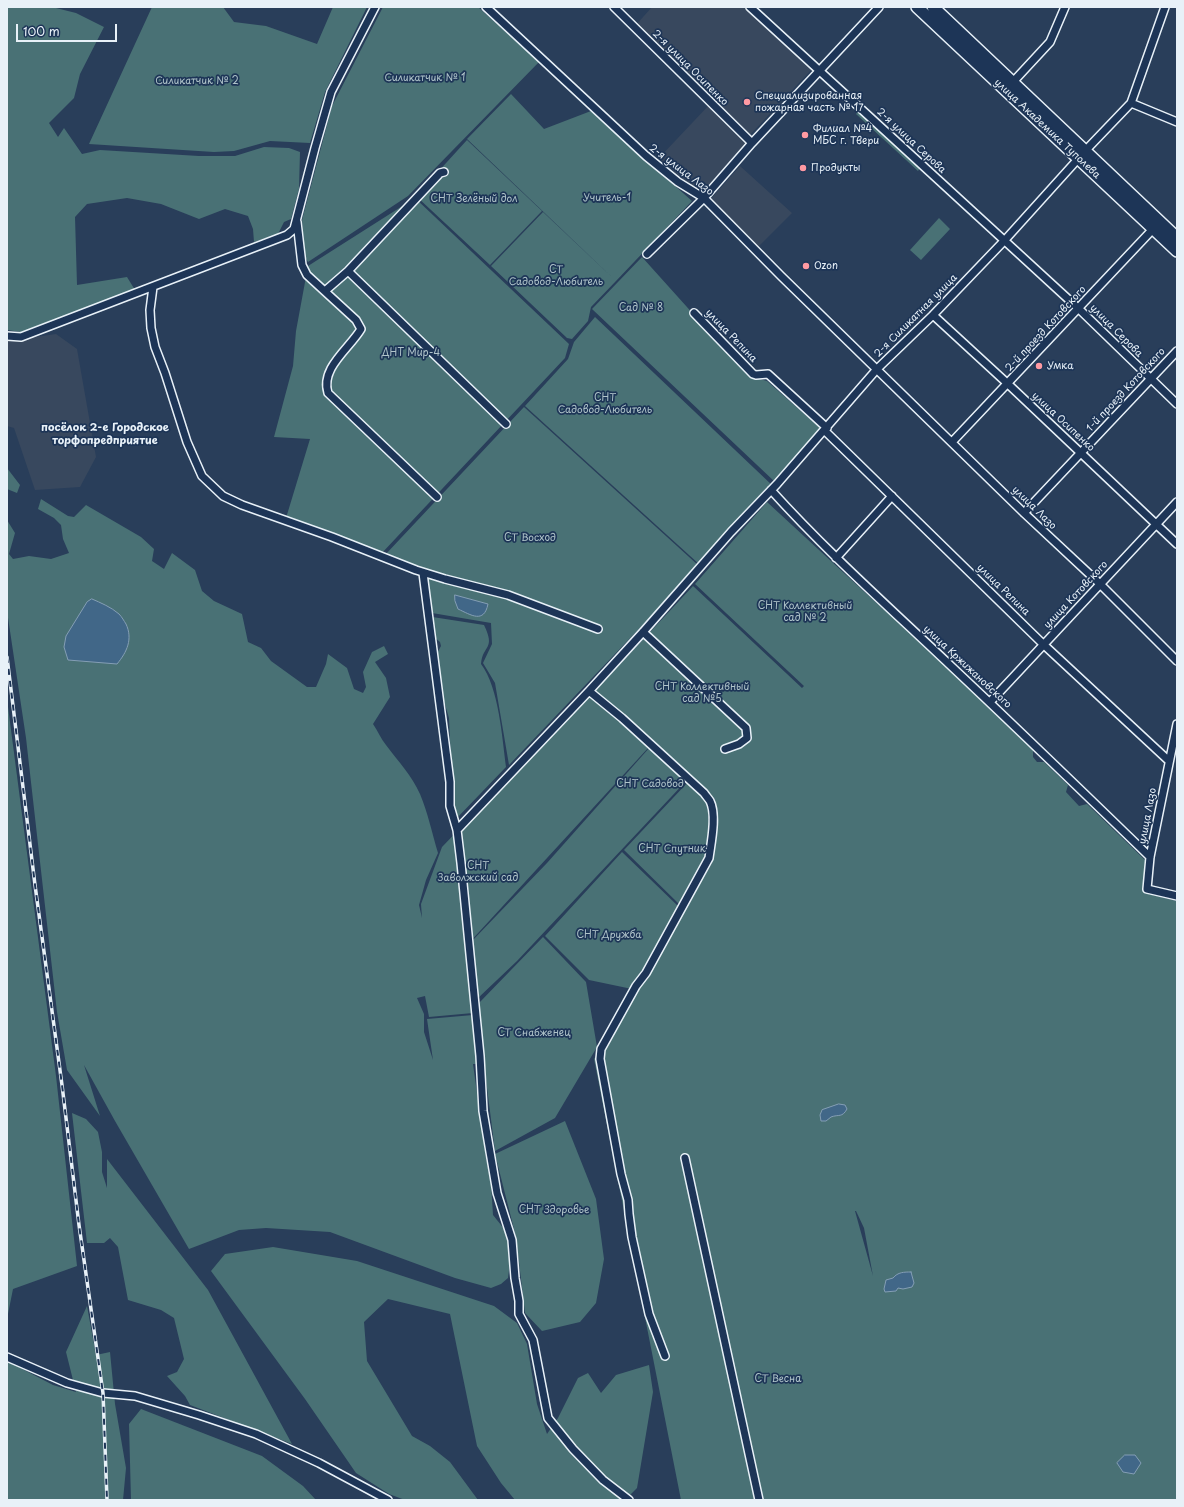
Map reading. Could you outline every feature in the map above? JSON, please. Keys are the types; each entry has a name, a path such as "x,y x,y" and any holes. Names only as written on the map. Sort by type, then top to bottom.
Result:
{"main road":[{"name":"улица Академика Туполева","path":"917,7 1177,238"},
{"name":"улица Академика Туполева","path":"933,7 1012,83 1153,229 1177,251"}],"street":[{"path":"7,336 21,337 286,235 294,229 331,92 375,7"},
{"name":"2-я улица Лазо","path":"486,7 646,156 678,182 704,198 781,276 877,369"},
{"name":"2-я улица Осипенко","path":"614,7 752,143"},
{"name":"2-я улица Серова","path":"750,7 1004,241"},
{"path":"646,254 704,198 752,143 879,7"},
{"path":"1012,83 1050,42 1065,7"},
{"name":"2-я Силикатная улица","path":"456,830 589,691 643,632 731,532 826,429 877,369 933,315 1004,241 1131,103 1165,7"},
{"path":"1131,103 1177,122"},
{"path":"325,291 348,271 440,173 444,172"},
{"path":"297,222 302,265 307,275 356,320 361,329 337,360 327,377 325,386 328,393 437,497"},
{"name":"2-й проезд Котовского","path":"952,442 1153,229"},
{"name":"улица Серова","path":"1004,241 1079,308 1177,404"},
{"path":"348,271 506,424"},
{"path":"153,287 150,310 151,328 155,347 187,442 202,476 222,496 424,573 508,595 598,629"},
{"name":"улица Репина","path":"694,313 753,374 768,374 826,429 1043,644 1170,761"},
{"name":"улица Осипенко","path":"933,315 1177,544"},
{"name":"1-й проезд Котовского","path":"1024,513 1177,350"},
{"name":"улица Лазо","path":"877,369 1024,513 1099,583 1177,661"},
{"name":"улица Кржижановского","path":"771,490 836,558 990,702 1150,857"},
{"path":"836,558 892,496"},
{"name":"улица Котовского","path":"990,702 1099,583 1177,502"},
{"path":"424,573 450,782 450,806 456,830 461,863 480,1056 483,1111 497,1193 512,1240 520,1314 533,1340 548,1418 573,1449 603,1480 629,1500"},
{"path":"643,632 746,728 747,738 739,744 725,749"},
{"path":"589,691 622,718 704,793 710,800 713,814 712,841 708,858 646,973 636,986 601,1049 600,1059 628,1200 628,1214 632,1237 649,1314 665,1356"},
{"name":"улица Лазо","path":"1177,724 1150,857 1147,889 1177,896"},
{"path":"685,1158 759,1500"},
{"path":"7,1357 67,1383 103,1393 135,1396 256,1434 319,1463 388,1500"}],"shaded area":[{"name":"Специализированная пожарная часть № 17","path":"652,7 748,7 813,68 749,136 635,26"},
{"path":"710,104 750,143 700,194 659,158"},
{"path":"740,166 792,213 756,249 708,202"},
{"path":"56,334 77,349 96,457 80,487 35,490 14,428 7,426 7,341"},
{"path":"455,595 488,604 486,610 480,616 468,614 458,609 455,601"},
{"path":"92,599 106,605 116,612 126,624 129,635 128,645 124,655 117,664 68,660 64,647 66,636 87,602"},
{"path":"839,1104 845,1105 847,1109 844,1114 831,1117 826,1121 821,1121 820,1115 822,1110"},
{"path":"911,1272 914,1283 912,1287 903,1289 898,1288 896,1291 885,1292 884,1289 886,1280 901,1273"},
{"path":"1125,1455 1135,1455 1141,1463 1134,1474 1123,1472 1117,1463"}],"green space":[{"path":"7,7 52,7 76,13 104,27 80,74 74,98 49,123 58,137 64,128 82,154 100,150 199,156 235,156 264,147 289,148 300,152 299,189 291,219 284,222 278,234 254,242 253,229 248,216 225,209 199,219 161,204 127,198 87,204 75,217 77,285 127,277 135,290 21,332 7,330"},
{"name":"Силикатчик № 2","path":"152,7 223,7 234,22 266,26 317,44 333,7 367,7 325,92 310,143 270,141 234,151 214,152 89,144"},
{"name":"Силикатчик № 1","path":"383,7 478,7 539,62 408,196 308,262 305,257 302,220 332,106"},
{"name":"Учитель-1","path":"511,94 544,129 591,111 692,201 616,281 467,139"},
{"path":"858,111 920,168 918,171 856,114"},
{"name":"СНТ Зелёный дол","path":"467,140 542,211 490,265 416,196"},
{"name":"ДНТ Мир-4","path":"415,198 569,344 565,358 381,554 286,518 310,439 274,437 293,366 296,331 308,266"},
{"name":"СТ Садовод-Любитель","path":"543,212 616,281 591,307 588,321 572,339 567,338 491,266"},
{"path":"939,218 950,229 921,260 910,250"},
{"name":"Сад № 8","path":"642,257 749,376 767,381 820,428 775,482 592,309"},
{"name":"СНТ Садовод-Любитель","path":"595,317 774,487 700,565 525,406 568,359 574,342"},
{"name":"СТ Восход","path":"524,407 699,566 509,765 495,683 483,663 492,644 491,623 432,613 427,571 385,555"},
{"path":"7,468 20,485 17,493 7,489"},
{"path":"41,499 68,516 74,517 86,505 141,537 154,549 152,561 164,569 172,553 195,570 202,591 214,601 242,614 248,642 261,648 271,661 307,687 316,687 326,664 328,654 347,668 354,689 363,693 366,687 363,672 372,652 384,646 388,654 375,662 386,678 390,697 373,724 384,743 417,787 425,808 438,853 426,880 419,905 422,918 421,904 442,847 589,694 649,747 468,944 478,1004 543,937 586,982 597,1047 555,1118 495,1151 484,1064 473,1064 486,1158 491,1183 493,1215 505,1230 511,1255 508,1278 501,1284 491,1288 455,1278 330,1232 266,1228 239,1230 189,1249 84,1065 100,1116 67,1070 57,1012 26,738 7,611 7,520 15,533 9,554 13,559 29,556 51,559 69,553 63,539 61,525 54,518 38,509","holes":["425,996 429,1017 473,1013 473,1015 427,1019 433,1060 424,1032 424,1014 417,998"]},
{"path":"767,502 883,609 884,608 1033,749 1033,757 1037,762 1044,762 1068,785 1066,792 1079,806 1087,804 1145,860 1144,893 1177,901 1177,1500 681,1500 594,1059 712,863 711,861 716,828 715,799 595,691 693,586 802,688 804,686 695,584","holes":["855,1211 864,1228 873,1276"]},
{"path":"426,616 484,625 489,639 489,643 482,658 481,664 487,674 496,699 506,767 456,819 453,811 449,718 434,659 441,646 440,642 434,637"},
{"path":"7,699 56,1076 77,1266 13,1289 7,1319"},
{"name":"СНТ Садовод","path":"650,747 687,780 517,961 477,999 472,941 547,863"},
{"name":"СНТ Спутник","path":"689,781 707,801 710,830 706,858 680,905 624,850"},
{"name":"СНТ Дружба","path":"622,852 679,907 632,989 589,980 545,936"},
{"path":"72,1113 86,1119 98,1132 102,1152 102,1172 107,1188 107,1159 208,1290 292,1444 190,1405 185,1396 167,1376 177,1372 184,1359 174,1318 161,1310 128,1300 118,1247 110,1238 104,1243 87,1243"},
{"name":"СНТ Здоровье","path":"565,1121 596,1199 604,1259 596,1303 580,1322 542,1331 525,1313 516,1237 495,1154"},
{"path":"273,1247 357,1261 494,1306 517,1323 527,1344 537,1404 547,1434 558,1418 578,1378 588,1373 601,1393 616,1375 649,1365 653,1392 637,1488 625,1500 515,1500 501,1483 477,1446 450,1314 388,1299 364,1322 367,1361 412,1436 430,1446 450,1462 478,1500 405,1500 389,1494 356,1473 305,1399 211,1271 225,1254"},
{"path":"87,1306 96,1355 110,1352 115,1404 126,1468 123,1500 7,1500 7,1361 53,1385 76,1392 66,1352"},
{"path":"141,1409 262,1456 303,1486 316,1500 131,1500 129,1424"}],"railway":[{"path":"7,657 79,1225 103,1393 107,1500"}],"place":[{"name":"Специализированная пожарная часть № 17","path":"747,102"},
{"name":"Филиал №4 МБС г. Твери","path":"805,135"},
{"name":"Продукты","path":"803,168"},
{"name":"Ozon","path":"806,266"},
{"name":"Умка","path":"1039,366"}],"district":[{"name":"посёлок 2-е Городское торфопредприятие","path":"105,434"}],"park label":[{"name":"СНТ Коллективный сад № 2","path":"805,612"},
{"name":"СНТ Коллективный сад №5","path":"702,692"},
{"name":"СНТ Заволжский сад","path":"478,872"},
{"name":"СТ Снабженец","path":"534,1033"},
{"name":"СТ Весна","path":"778,1379"}]}
